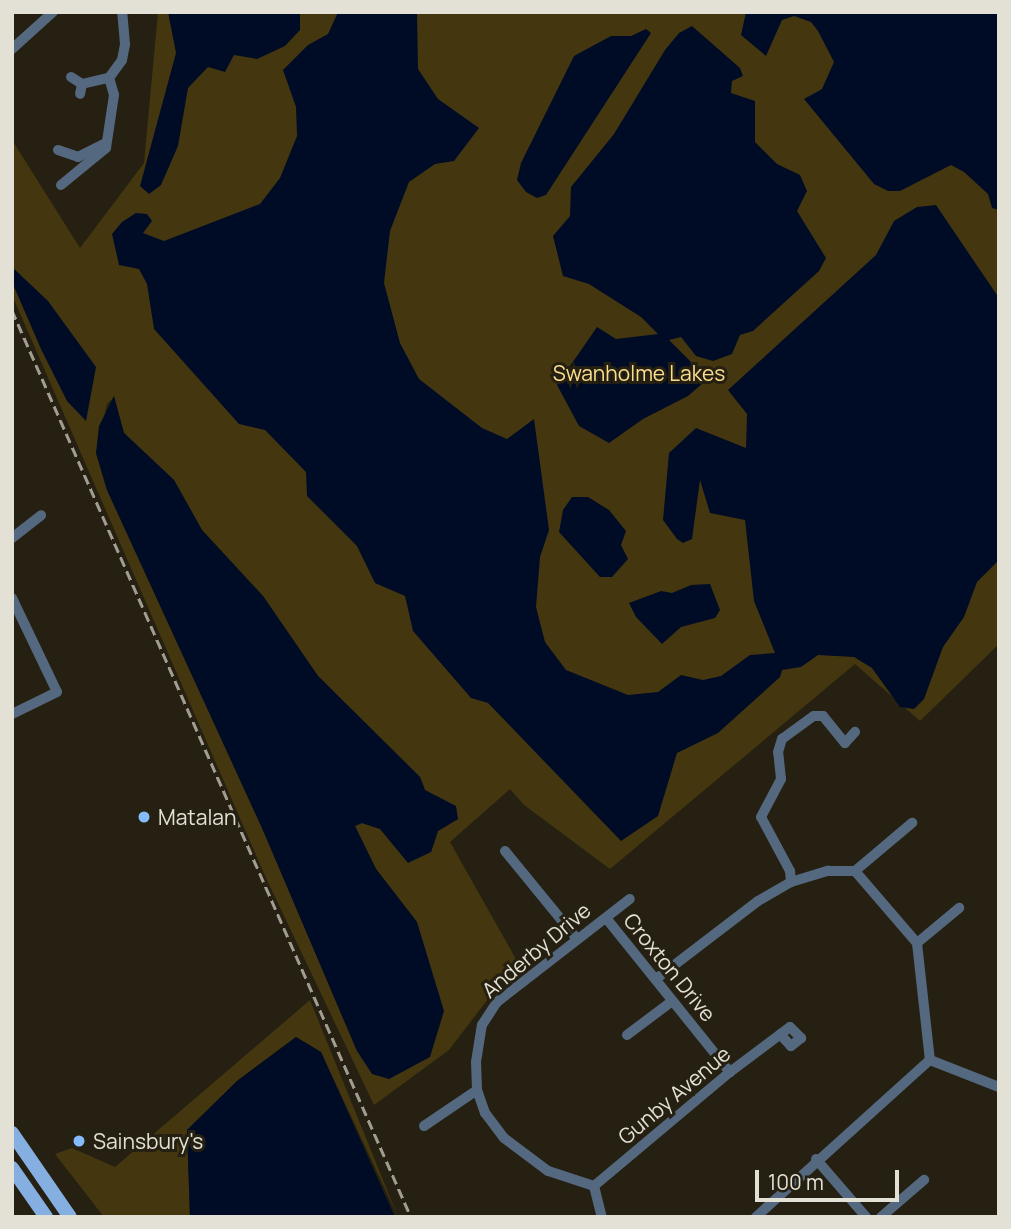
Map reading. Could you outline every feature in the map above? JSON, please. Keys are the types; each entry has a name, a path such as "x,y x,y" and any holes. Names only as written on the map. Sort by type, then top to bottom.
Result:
{"main road":[{"path":"13,1126 64,1212"},
{"path":"12,1151 22,1167 22,1185"},
{"path":"12,1168 43,1216"}],"street":[{"path":"12,49 53,12"},
{"path":"71,77 81,89 110,78 124,53 122,12"},
{"path":"61,185 99,156 107,143 114,95 110,78"},
{"path":"58,150 78,157 107,143"},
{"path":"12,538 41,515"},
{"path":"12,598 57,692 12,714"},
{"path":"790,882 790,871 768,837 761,817 781,779 778,752 782,739 814,716 823,716 845,743 855,732"},
{"path":"656,979 790,882 828,871 855,871 912,823"},
{"path":"505,852 577,939"},
{"path":"855,871 917,943 930,1060"},
{"name":"Anderby Drive","path":"594,1186 527,1159 485,1113 477,1090 476,1062 482,1025 497,1002 630,899"},
{"path":"917,943 959,908"},
{"name":"Croxton Drive","path":"606,918 730,1072"},
{"path":"627,1035 671,1002"},
{"name":"Gunby Avenue","path":"594,1186 730,1072 780,1034"},
{"path":"930,1060 999,1087"},
{"path":"756,1217 816,1159 930,1060"},
{"path":"424,1126 477,1090"},
{"path":"816,1159 866,1217"},
{"path":"881,1217 924,1180"},
{"path":"594,1186 602,1217"},
{"path":"43,1216 64,1212"}],"green space":[{"name":"Swanholme Lakes","path":"158,12 999,12 999,644 920,721 855,664 610,869 524,805 510,789 450,842 517,961 449,1050 374,1105 266,878 12,295 12,140 80,248 144,163","holes":["114,397 124,433 174,480 202,530 263,596 318,676 420,777 425,790 458,819 438,831 431,852 380,829 362,823 355,826 376,869 417,922 357,1051 262,828 107,490 96,453 107,404"]},
{"path":"310,1000 398,1217 321,1052 296,1037 237,1081 187,1130 190,1217 104,1217 55,1154 72,1148 115,1167"}],"water":[{"path":"168,12 300,12 300,30 285,46 257,59 234,55 225,72 208,67 188,88 178,146 161,185 149,194 140,186 176,53"},
{"path":"338,12 417,12 418,69 438,99 479,128 454,161 435,164 409,182 390,231 384,283 400,343 419,379 482,428 507,439 534,419 549,530 540,557 536,607 545,642 566,670 628,695 658,692 681,675 703,680 721,676 750,655 775,653 754,601 745,520 710,513 700,480 692,539 683,543 663,520 669,453 696,428 746,448 747,414 728,390 876,255 894,221 917,207 936,205 999,298 999,560 977,582 964,617 943,647 924,699 914,709 900,707 872,668 854,657 818,655 801,667 782,670 780,677 718,733 677,753 658,816 621,841 488,703 471,698 413,631 405,596 375,583 357,546 307,496 306,472 265,430 239,424 154,329 147,284 139,269 119,265 112,234 122,222 136,213 147,214 152,221 143,233 164,241 260,204 280,178 297,136 296,107 283,70 308,45 328,34"},
{"path":"746,12 999,12 999,210 992,208 988,194 964,172 951,165 900,191 888,191 874,184 804,99 822,89 834,62 818,31 811,22 794,16 782,20 766,56 741,35"},
{"path":"692,26 740,68 743,76 732,81 731,93 755,101 755,142 777,164 800,175 807,191 797,211 826,258 819,271 753,331 740,335 732,354 713,361 696,356 681,337 669,340 703,374 703,383 688,396 643,419 609,443 579,426 557,385 597,327 616,339 658,334 641,317 589,284 563,276 553,236 570,216 571,187 614,134 665,50 679,33"},
{"path":"646,29 651,33 546,195 537,198 526,192 517,180 521,163 574,56 611,36 631,36"},
{"path":"12,267 48,301 96,367 86,421 67,401 41,349 12,282"},
{"path":"114,396 124,433 174,480 202,530 263,596 318,676 420,777 425,790 456,806 458,819 438,831 431,852 408,863 380,829 362,823 355,826 376,869 417,922 444,1011 430,1057 389,1079 372,1074 357,1051 262,828 107,490 96,453 99,426"},
{"path":"572,497 588,497 609,510 626,531 621,545 628,559 612,577 600,577 559,532 563,510"},
{"path":"710,584 720,610 715,618 681,627 662,644 636,617 629,603 661,591 672,593 691,585"},
{"path":"296,1037 321,1052 395,1217 190,1217 187,1130 237,1081"}],"railway":[{"path":"12,310 411,1217"}],"place":[{"name":"Matalan","path":"144,817"},
{"name":"Sainsbury's","path":"79,1141"}]}
